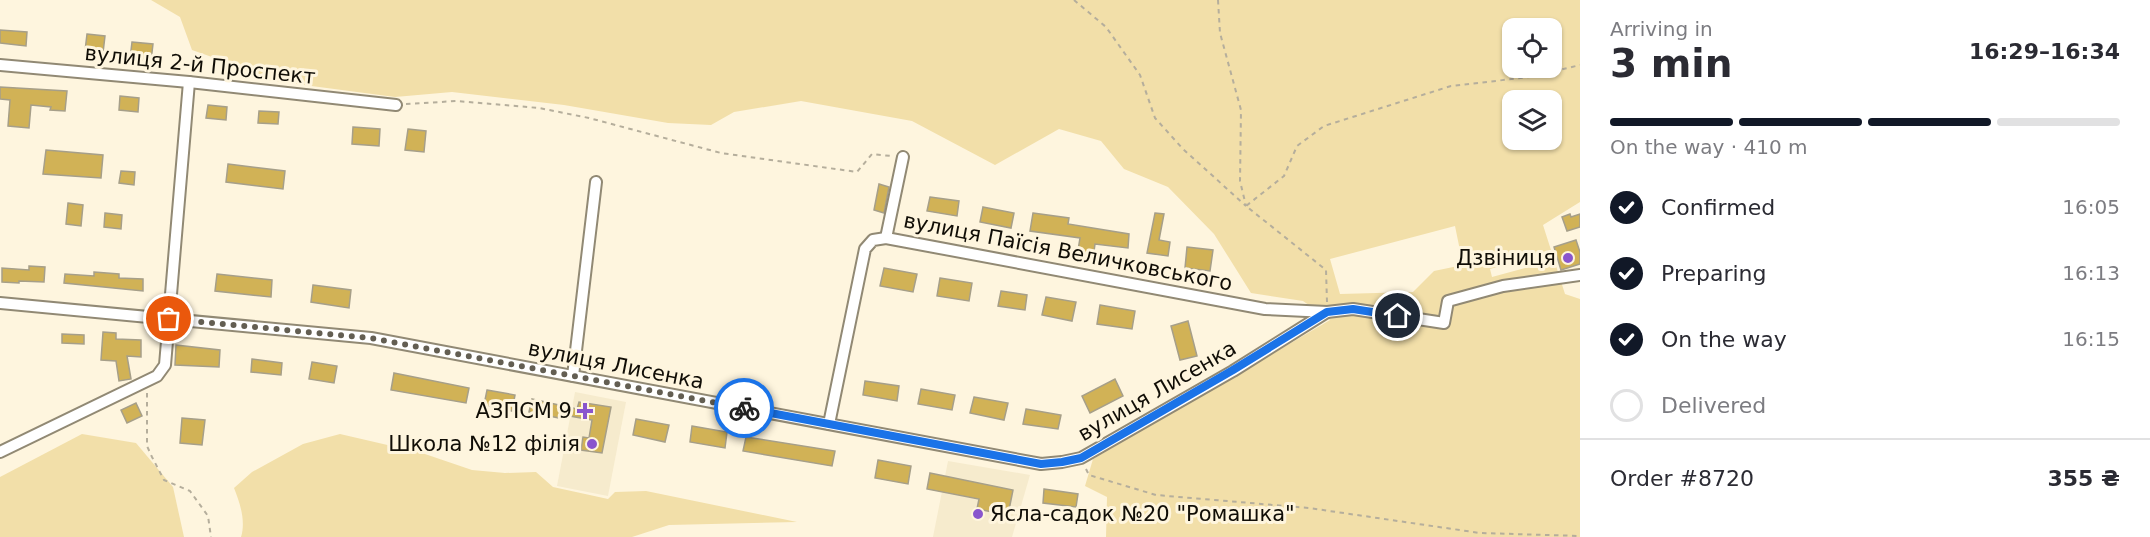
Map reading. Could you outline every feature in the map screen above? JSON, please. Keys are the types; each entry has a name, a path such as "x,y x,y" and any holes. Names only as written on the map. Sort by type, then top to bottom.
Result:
{"street":[{"name":"вулиця 2-й Проспект","path":"0,65 189,82 396,105"},
{"path":"0,452 157,376 165,365 189,82"},
{"path":"886,238 903,157"},
{"path":"573,376 596,182"},
{"name":"вулиця Паїсія Величковського","path":"829,424 865,249 873,240 886,238 1265,309 1327,312 1353,309 1444,323 1448,301 1503,286 1580,275"},
{"name":"вулиця Лисенка","path":"0,303 371,338 1041,464 1081,458 1233,370 1327,312"}],"path":[{"path":"1074,0 1106,27 1140,75 1155,118 1183,149 1246,206 1326,270 1327,312"},
{"path":"1218,0 1220,33 1241,110 1240,181 1246,206"},
{"path":"1246,206 1284,176 1297,146 1324,126 1451,86 1530,77 1580,65"},
{"path":"396,105 457,101 539,108 589,118 721,153 857,172 872,154 903,157"},
{"path":"157,376 147,386 147,446 164,480 190,491 202,507 208,516 211,537"},
{"path":"1089,475 1156,495 1309,508 1480,532 1580,536"}],"shaded area":[{"path":"151,0 1580,0 1580,202 1543,225 1565,294 1580,299 1580,537 1106,537 1107,497 1085,486 1093,459 1330,320 1303,301 1251,293 1214,234 1168,187 1124,169 1101,141 1059,129 995,165 912,121 801,101 734,112 711,125 668,123 564,105 452,92 395,97 266,80 229,63 192,50 180,17","holes":["1455,226 1463,265 1434,271 1413,292 1340,294 1330,259","1541,255 1543,263 1492,277 1490,269"]},
{"name":"Школа №12 філія","path":"575,392 626,402 608,496 557,486"},
{"path":"82,434 136,443 173,487 184,537 0,537 0,477"},
{"path":"340,434 422,453 472,470 505,473 536,472 553,487 608,499 615,492 646,491 797,522 669,525 632,537 241,537 243,518 234,488 252,472 303,444"},
{"name":"Ясла-садок №20 \"Ромашка\"","path":"948,461 1030,475 1012,537 933,537"}],"building":[{"path":"0,30 27,32 26,46 0,43"},
{"path":"87,34 105,36 103,53 85,51"},
{"path":"132,42 153,44 151,61 130,59"},
{"path":"0,87 67,91 65,111 31,105 29,128 8,126 10,100 0,99"},
{"path":"120,96 139,98 138,112 119,110"},
{"path":"208,105 227,107 226,120 206,118"},
{"path":"259,111 279,112 278,124 258,123"},
{"path":"353,127 380,129 379,146 352,144"},
{"path":"408,129 426,131 424,152 405,150"},
{"path":"46,150 103,155 101,178 43,174"},
{"path":"228,164 285,171 283,189 226,182"},
{"path":"121,171 135,172 134,185 119,183"},
{"path":"879,184 889,187 884,213 874,210"},
{"path":"930,197 959,201 957,216 927,211"},
{"path":"68,203 83,205 81,226 66,224"},
{"path":"983,207 1014,213 1011,228 980,222"},
{"path":"105,213 122,215 121,229 104,227"},
{"path":"1033,213 1069,218 1068,224 1129,234 1128,248 1095,244 1093,259 1077,256 1080,238 1030,231"},
{"path":"1155,213 1164,214 1159,240 1170,242 1168,256 1147,253"},
{"path":"1570,214 1571,217 1580,214 1580,227 1567,231 1562,217"},
{"name":"Дзвіниця","path":"1576,240 1580,252 1580,264 1561,270 1554,247"},
{"path":"1187,247 1213,250 1210,271 1185,268"},
{"path":"29,266 45,267 44,282 2,282 2,268 29,270"},
{"path":"884,268 917,274 913,292 880,286"},
{"path":"94,272 119,274 119,278 143,279 143,291 64,283 65,274 94,276"},
{"path":"217,274 272,280 271,297 215,291"},
{"path":"940,278 972,283 969,301 937,296"},
{"path":"313,285 351,290 349,308 311,302"},
{"path":"1001,291 1027,295 1025,310 998,306"},
{"path":"1046,297 1076,302 1072,321 1042,315"},
{"path":"1100,305 1135,311 1132,329 1097,324"},
{"path":"1188,321 1197,356 1180,360 1171,326"},
{"path":"103,332 116,333 116,339 141,340 141,357 127,356 131,379 119,381 116,361 101,360"},
{"path":"62,334 84,335 84,344 62,343"},
{"path":"176,345 220,350 219,367 175,365"},
{"path":"252,359 282,363 281,375 251,372"},
{"path":"312,362 337,366 334,383 309,379"},
{"path":"394,373 469,388 466,403 391,390"},
{"path":"1115,379 1123,396 1090,413 1082,396"},
{"path":"865,381 899,386 897,401 863,395"},
{"path":"921,389 955,395 952,410 918,404"},
{"path":"487,390 515,395 512,411 484,405"},
{"path":"974,397 1008,403 1004,420 970,413"},
{"path":"532,399 577,409 579,402 611,407 602,453 581,450 583,437 589,438 592,420 564,415 564,419 529,412"},
{"path":"136,403 142,416 127,423 121,410"},
{"path":"1026,409 1061,415 1058,429 1023,424"},
{"path":"182,418 205,420 202,445 180,443"},
{"path":"636,419 669,425 665,442 633,435"},
{"path":"692,426 727,432 725,448 690,442"},
{"path":"746,437 835,451 832,466 743,451"},
{"path":"878,460 911,466 908,484 875,478"},
{"path":"930,473 1013,490 1008,515 977,509 979,499 927,489"},
{"path":"1044,489 1078,494 1076,507 1043,503"}],"way so far":[{"path":"169,319 371,338 744,408"}],"place":[{"name":"Дзвіниця","path":"1568,258"},
{"name":"АЗПСМ 9","path":"585,411"},
{"name":"Школа №12 філія","path":"592,444"},
{"name":"Ясла-садок №20 \"Ромашка\"","path":"978,514"}],"route":[{"path":"744,408 1041,464 1062,462 1081,458 1233,370 1327,312 1353,309 1398,316"}]}
